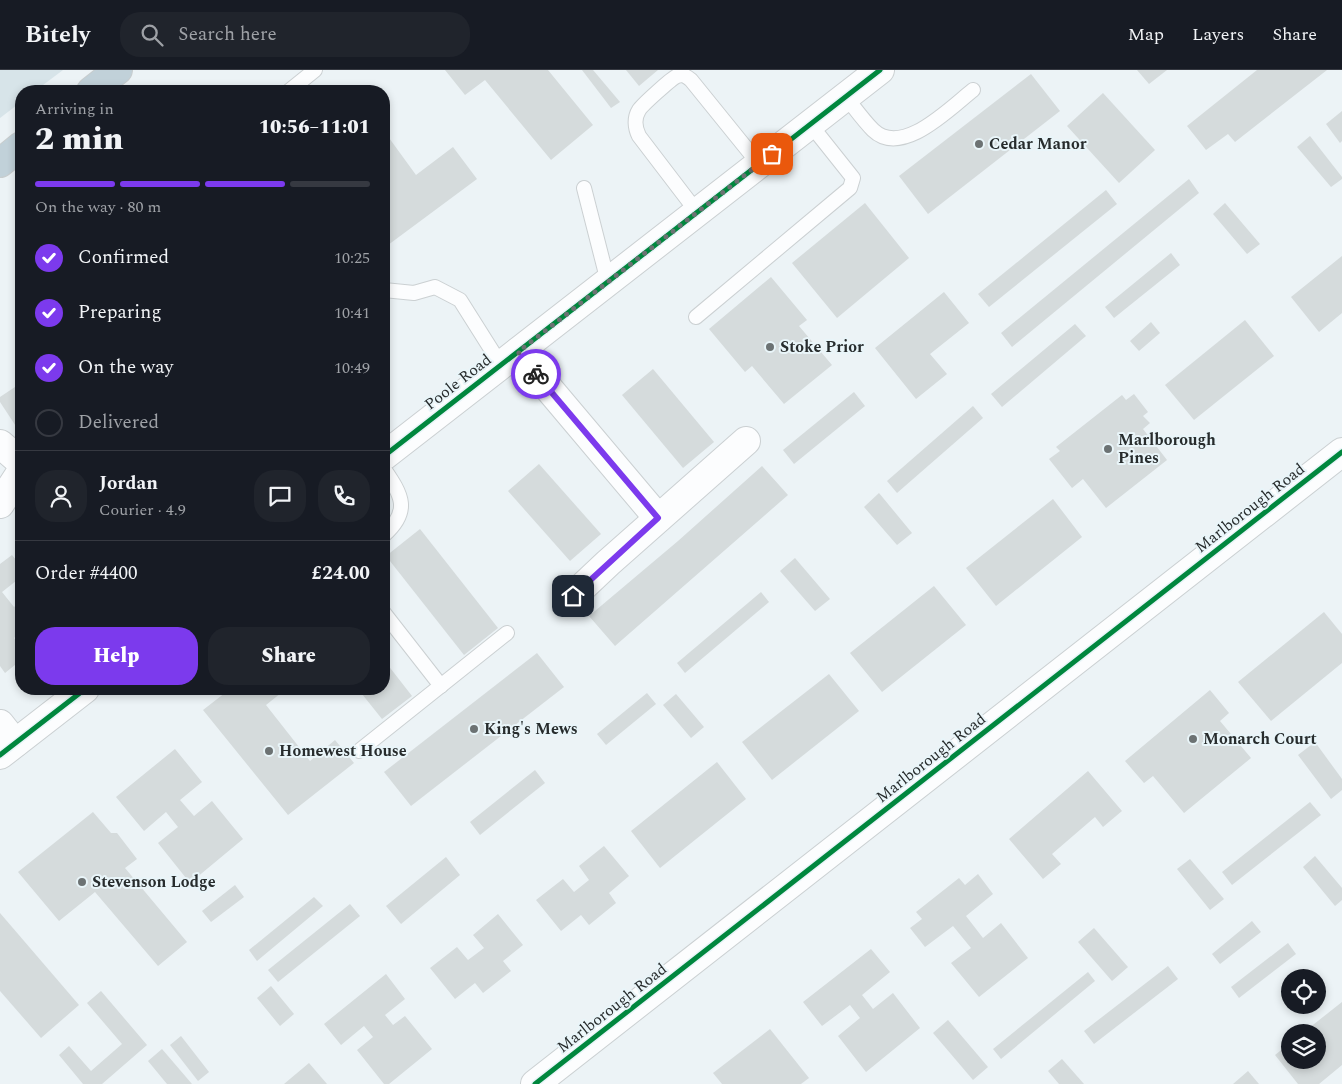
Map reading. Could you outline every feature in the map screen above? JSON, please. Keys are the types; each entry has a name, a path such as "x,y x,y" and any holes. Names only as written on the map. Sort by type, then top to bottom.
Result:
{"highway":[{"path":"99,85 118,70"},
{"path":"0,163 15,151"}],"street":[{"name":"Poole Road","path":"390,451 846,96 870,73"},
{"path":"509,359 658,518"},
{"path":"573,596 746,441"},
{"path":"0,444 15,457"},
{"name":"Marlborough Road","path":"535,1084 1342,452"},
{"path":"0,504 15,481"},
{"path":"5,740 76,695"}],"lane":[{"path":"297,85 316,70"},
{"path":"697,212 639,136 636,129 639,109 675,77 685,76 692,80 759,164"},
{"path":"846,96 873,130 882,136 890,138 906,136 921,131 973,90"},
{"path":"696,317 850,188 853,178 810,124"},
{"path":"584,188 608,282"},
{"path":"390,291 414,293 435,286 460,300 509,359"},
{"path":"390,478 397,488 402,502 401,514 390,530"},
{"path":"390,621 441,686"},
{"path":"359,751 507,633"}],"shaded area":[{"path":"0,70 63,70 43,85 15,85 15,107 0,118"}],"building":[{"path":"445,70 548,70 593,125 551,160 485,80 465,95"},
{"path":"582,70 593,70 620,102 611,108"},
{"path":"626,70 658,70 639,86"},
{"path":"1137,70 1167,70 1149,84"},
{"path":"1257,70 1327,70 1235,142 1228,134 1206,150 1187,126"},
{"name":"Cedar Manor","path":"1031,74 1060,111 928,214 899,176"},
{"name":"Cedar Manor","path":"1103,93 1155,150 1119,183 1067,126"},
{"path":"1342,111 1342,141 1340,143 1326,124"},
{"path":"1310,136 1342,177 1331,187 1297,147"},
{"path":"390,139 416,175 453,147 477,179 390,244"},
{"path":"1189,179 1199,193 1012,347 1001,333"},
{"path":"1106,190 1117,204 989,307 978,294"},
{"path":"865,203 909,258 837,318 792,263"},
{"path":"1225,203 1260,244 1247,254 1213,214"},
{"path":"1171,253 1180,265 1114,318 1105,307"},
{"path":"1342,256 1342,313 1319,332 1291,297"},
{"name":"Stoke Prior","path":"771,277 807,320 799,326 832,365 784,404 752,366 745,372 709,329"},
{"path":"944,292 969,323 930,354 947,374 916,399 875,348"},
{"path":"1245,320 1274,356 1194,420 1165,385"},
{"path":"1151,322 1160,333 1139,351 1130,341"},
{"path":"1075,324 1086,336 1002,407 991,394"},
{"path":"653,369 714,442 683,468 622,395"},
{"path":"15,387 15,425 0,402 0,397"},
{"path":"854,392 865,406 794,464 783,450"},
{"name":"Marlborough Pines","path":"1134,394 1148,412 1143,416 1150,423 1143,429 1167,460 1106,508 1083,479 1072,488 1049,459 1060,451 1056,447 1122,395 1126,400"},
{"path":"973,406 983,418 897,493 887,481"},
{"path":"539,464 601,534 570,561 508,491"},
{"path":"762,466 788,495 615,646 589,616 678,541"},
{"path":"879,493 912,533 897,545 864,507"},
{"path":"1053,499 1082,537 996,606 966,568"},
{"path":"420,529 498,628 464,655 390,561 390,553"},
{"path":"12,555 15,559 15,582 2,592 15,606 15,665 5,673 0,666 0,564"},
{"path":"795,558 830,599 815,611 780,571"},
{"path":"934,586 966,625 882,692 850,653"},
{"path":"761,592 769,602 685,673 677,663"},
{"path":"1324,612 1342,634 1342,663 1271,721 1238,682"},
{"name":"King's Mews","path":"537,653 564,687 411,806 384,772"},
{"path":"390,668 412,696 382,719 363,695 390,695"},
{"path":"829,674 859,711 772,780 742,742"},
{"name":"Monarch Court","path":"1210,690 1229,713 1220,721 1251,758 1184,813 1153,776 1144,783 1125,761"},
{"path":"647,693 656,704 606,745 597,734"},
{"path":"676,694 704,727 691,738 663,705"},
{"name":"Homewest House","path":"222,695 278,695 266,705 310,761 335,740 354,763 288,815 203,710"},
{"path":"1315,742 1342,779 1342,790 1331,799 1298,755"},
{"path":"175,749 202,782 180,800 194,816 212,801 243,839 190,883 158,843 178,827 166,812 144,831 116,797"},
{"path":"717,762 746,799 660,868 631,831"},
{"path":"535,770 545,783 480,835 470,822"},
{"path":"1088,771 1122,811 1103,827 1095,817 1052,854 1061,864 1043,879 1009,839"},
{"path":"1310,802 1321,815 1232,885 1222,872"},
{"name":"Stevenson Lodge","path":"93,812 111,833 117,833 137,859 125,868 187,942 158,966 95,892 59,921 18,872"},
{"path":"604,846 629,876 609,893 616,903 589,925 581,915 561,931 536,900 563,879 574,892 589,880 579,866"},
{"path":"1315,856 1342,888 1342,900 1335,906 1303,867"},
{"path":"446,857 460,875 401,924 386,906"},
{"path":"1190,859 1224,899 1210,910 1177,869"},
{"path":"978,874 993,894 966,916 983,938 1001,923 1028,958 979,997 951,963 971,948 953,926 925,947 910,928 922,919 916,912 959,878 965,885"},
{"path":"235,885 244,897 211,922 202,911"},
{"path":"314,897 323,906 257,961 249,950"},
{"path":"350,904 360,916 278,982 268,970"},
{"path":"0,913 79,1005 41,1038 0,991"},
{"path":"498,914 523,945 503,961 511,971 483,993 475,983 455,999 430,968 457,947 468,960 484,948 473,935"},
{"path":"1252,921 1261,932 1220,964 1212,954"},
{"path":"1094,928 1128,967 1112,981 1078,942"},
{"path":"1288,943 1296,954 1239,998 1231,987"},
{"path":"871,949 890,972 862,995 873,1009 893,993 920,1028 866,1072 838,1036 860,1018 850,1005 822,1026 803,1002"},
{"path":"1168,966 1178,979 1094,1044 1084,1031"},
{"path":"1088,972 1095,981 1001,1059 993,1049"},
{"path":"386,974 405,999 385,1015 393,1025 405,1016 432,1049 389,1084 384,1084 357,1050 373,1037 364,1026 341,1045 324,1024"},
{"path":"271,986 294,1014 280,1026 257,998"},
{"path":"101,991 147,1045 102,1084 83,1084 59,1055 69,1046 91,1071 122,1044 87,1003"},
{"path":"1342,1002 1342,1065 1319,1084 1298,1084 1286,1069 1326,1069 1326,1024 1314,1024"},
{"path":"948,1020 988,1067 973,1080 933,1033"},
{"path":"770,1029 809,1078 801,1084 722,1084 713,1073"},
{"path":"181,1036 209,1072 198,1081 170,1045"},
{"path":"162,1049 192,1084 167,1084 148,1061"},
{"path":"1281,1050 1281,1063 1275,1055"},
{"path":"1062,1059 1084,1084 1059,1084 1048,1071"},
{"path":"309,1063 327,1084 284,1084"},
{"path":"1248,1071 1259,1084 1233,1084"}],"cycle path":[{"path":"390,451 880,70"},
{"path":"535,1084 1342,452"},
{"path":"0,755 77,695"}],"way so far":[{"path":"536,374 518,352 772,154"}],"place":[{"name":"Cedar Manor","path":"979,144"},
{"name":"Stoke Prior","path":"770,347"},
{"name":"Marlborough Pines","path":"1108,449"},
{"name":"King's Mews","path":"474,729"},
{"name":"Monarch Court","path":"1193,739"},
{"name":"Homewest House","path":"269,751"},
{"name":"Stevenson Lodge","path":"82,882"}],"route":[{"path":"536,374 658,518 573,596"}]}
